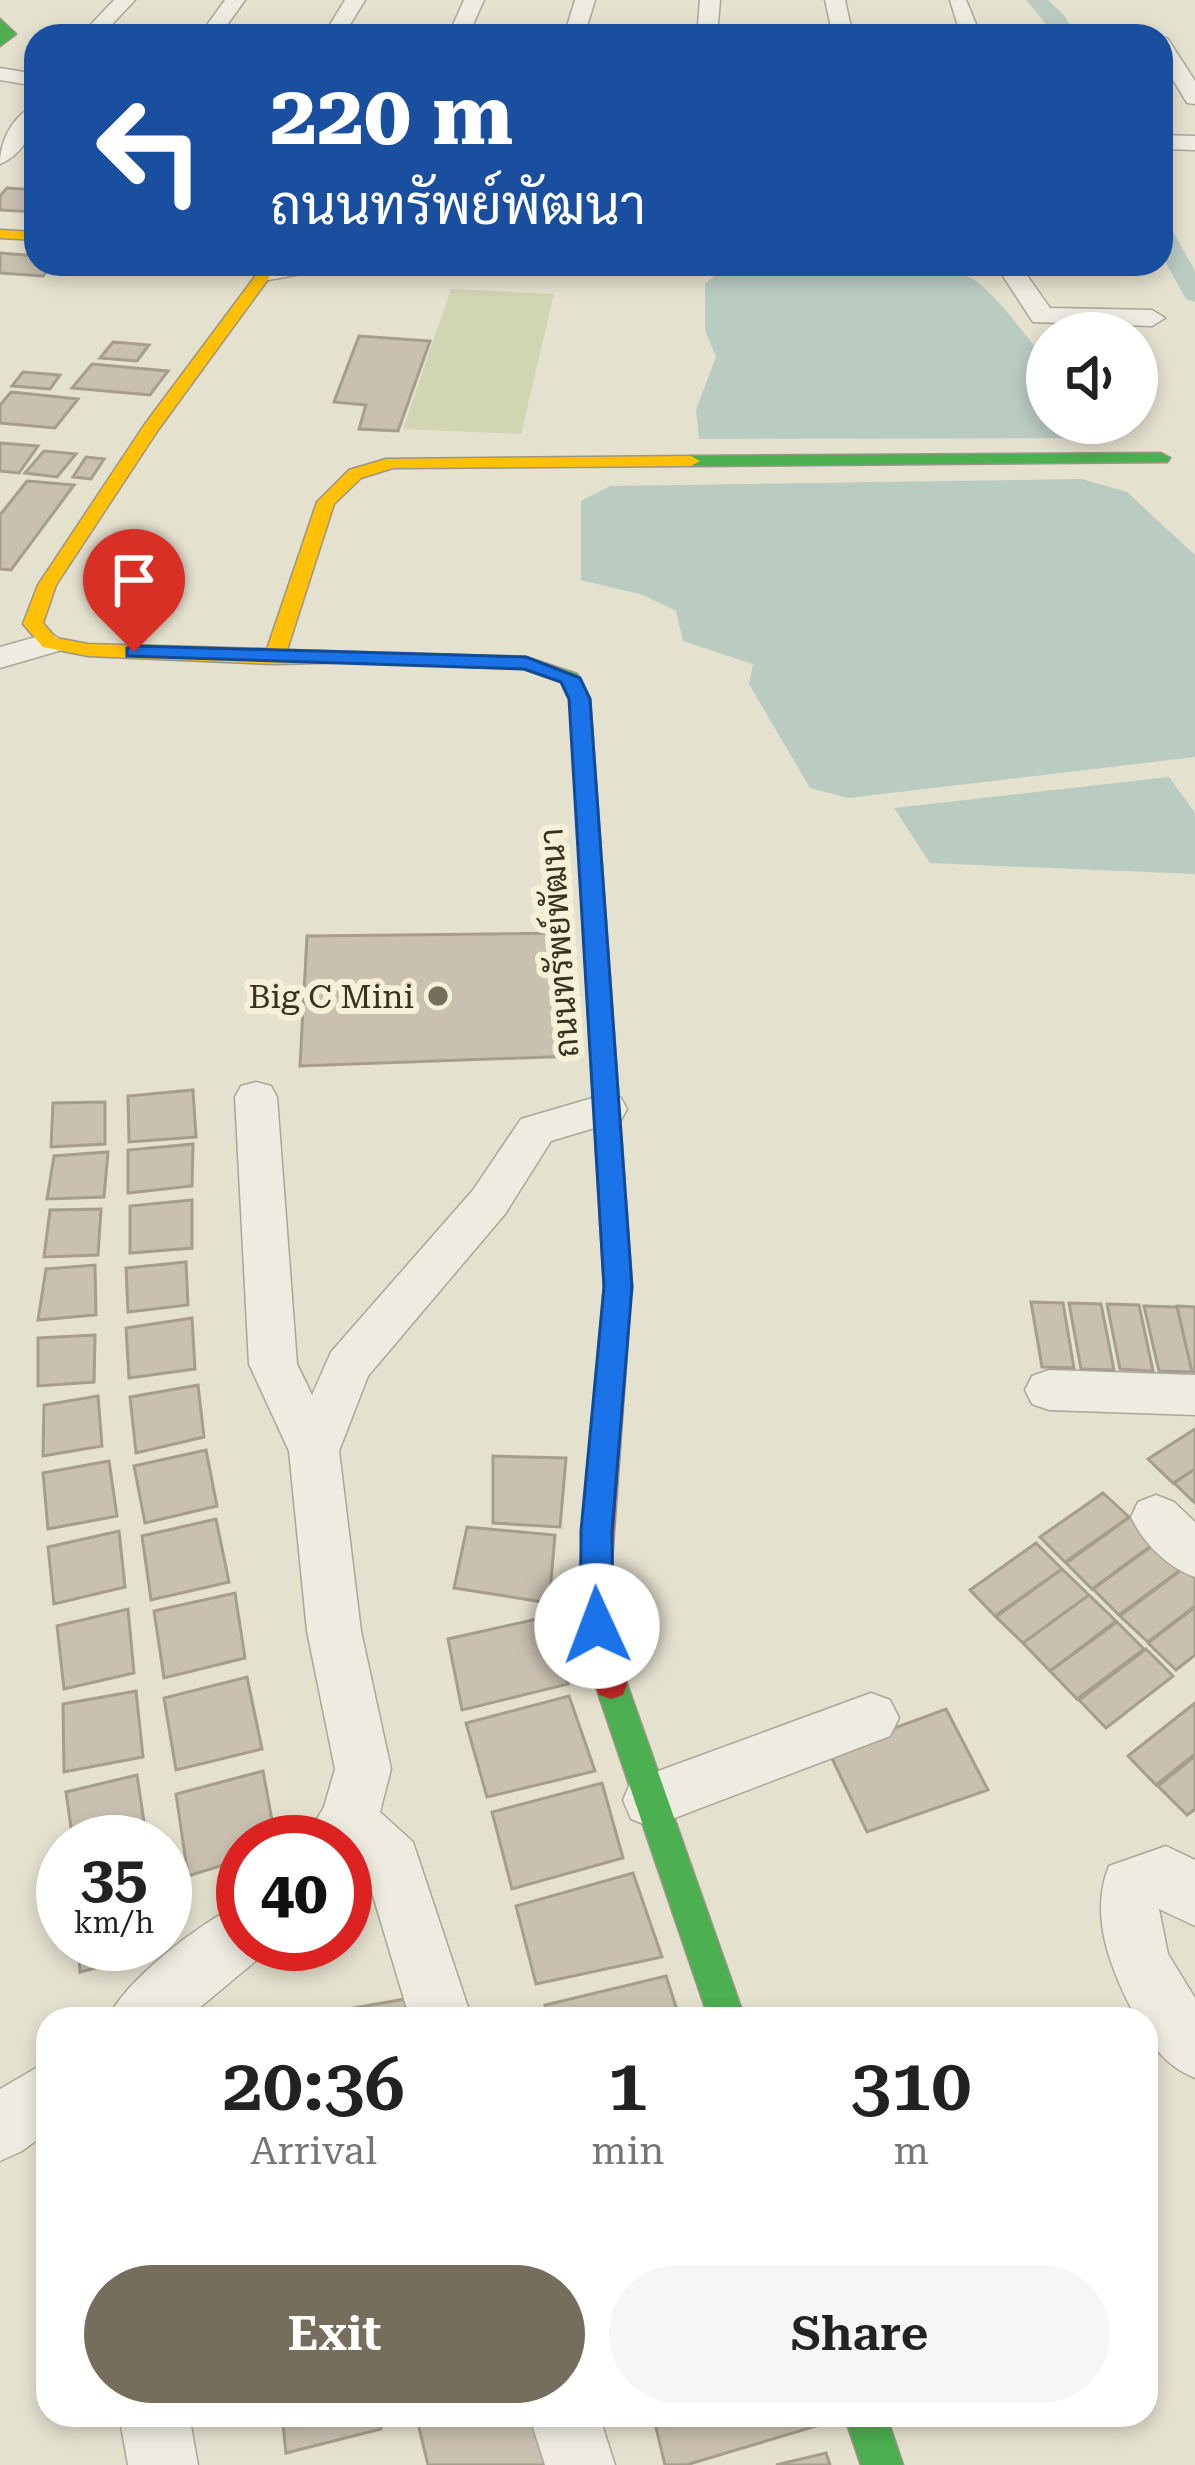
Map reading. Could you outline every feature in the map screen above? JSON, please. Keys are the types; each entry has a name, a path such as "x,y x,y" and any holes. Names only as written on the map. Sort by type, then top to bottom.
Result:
{"street":[{"path":"102,24 125,0"},
{"path":"958,3 966,24"},
{"path":"0,23 10,34 0,42"},
{"path":"1173,62 1195,98"},
{"path":"0,157 24,127"},
{"path":"3,663 50,643 33,624 36,605 151,428 259,276"},
{"path":"1014,276 1039,312"},
{"path":"274,658 326,502 341,482 361,468 392,463 1161,458"},
{"name":"ถนนทรัพย์พัฒนา","path":"50,643 88,650 274,658 526,663 570,678 580,699 618,1287 593,1602 600,1650 723,2007"},
{"path":"256,1097 273,1364 314,1451 334,1631 363,1769 346,1815"},
{"path":"314,1451 348,1366 489,1202 536,1130 606,1109"},
{"path":"1048,1390 1195,1395"},
{"path":"1156,1517 1195,1555"},
{"path":"651,1800 871,1718"},
{"path":"372,1850 392,1862 437,2007"},
{"path":"1195,1897 1166,1874 1130,1886 1127,1920 1160,2006 1195,2048"},
{"path":"154,2007 216,1955"},
{"path":"0,2129 36,2101"},
{"path":"156,2427 163,2465"},
{"path":"568,2427 580,2465"},
{"path":"869,2427 882,2465"}],"green space":[{"path":"451,289 554,294 521,434 403,429"}],"shaded area":[{"path":"714,276 967,276 998,302 1026,336 1026,438 699,439 696,410 716,357 705,330 705,284"},
{"path":"1082,479 1127,492 1195,555 1195,757 848,798 810,788 749,684 753,664 683,641 676,611 643,595 581,580 581,501 610,486"},
{"path":"1169,777 1195,813 1195,874 930,863 894,808"}],"building":[{"path":"7,188 24,189 24,211 0,210 0,196"},
{"path":"0,253 24,255 24,275 0,273"},
{"path":"359,336 430,341 398,431 359,429 366,405 334,402"},
{"path":"113,342 149,345 137,361 100,358"},
{"path":"92,364 168,371 150,395 72,388"},
{"path":"23,372 60,375 50,389 12,386"},
{"path":"11,392 78,399 55,428 0,423 0,405"},
{"path":"0,443 38,446 19,473 0,471"},
{"path":"44,451 76,454 57,477 25,473"},
{"path":"86,457 104,459 91,479 73,477"},
{"path":"27,481 74,485 11,570 0,569 0,515"},
{"name":"Big C Mini","path":"568,933 575,1056 300,1066 307,936"},
{"path":"193,1090 196,1137 129,1142 128,1096"},
{"path":"105,1102 105,1144 51,1147 53,1103"},
{"path":"193,1144 192,1186 128,1193 128,1150"},
{"path":"108,1152 104,1197 47,1199 54,1156"},
{"path":"192,1200 192,1248 130,1253 130,1206"},
{"path":"101,1209 98,1255 44,1257 50,1210"},
{"path":"186,1262 188,1305 128,1312 126,1268"},
{"path":"95,1265 96,1315 38,1320 46,1269"},
{"path":"1031,1302 1063,1303 1074,1368 1042,1367"},
{"path":"1069,1303 1101,1304 1114,1370 1081,1369"},
{"path":"1107,1304 1139,1305 1153,1371 1120,1369"},
{"path":"1144,1306 1177,1307 1192,1372 1159,1371"},
{"path":"1177,1306 1195,1307 1195,1372 1192,1372"},
{"path":"192,1318 195,1369 129,1378 126,1328"},
{"path":"95,1335 94,1382 38,1386 38,1338"},
{"path":"198,1385 204,1437 136,1453 130,1397"},
{"path":"98,1396 102,1446 43,1456 44,1405"},
{"path":"1195,1429 1195,1469 1173,1483 1148,1459"},
{"path":"206,1450 217,1506 145,1523 134,1466"},
{"path":"493,1456 566,1458 560,1527 493,1523"},
{"path":"109,1461 117,1516 48,1529 43,1473"},
{"path":"1195,1469 1195,1503 1174,1483"},
{"path":"1103,1493 1129,1517 1065,1562 1040,1537"},
{"path":"1130,1517 1156,1542 1092,1589 1066,1563"},
{"path":"216,1519 229,1582 151,1600 142,1536"},
{"path":"467,1527 555,1535 549,1603 454,1588"},
{"path":"119,1531 125,1587 54,1604 48,1547"},
{"path":"1036,1543 1062,1569 995,1616 970,1590"},
{"path":"1156,1543 1183,1568 1119,1615 1093,1589"},
{"path":"1184,1568 1195,1578 1195,1606 1148,1642 1120,1616"},
{"path":"1062,1569 1089,1595 1023,1643 996,1617"},
{"path":"235,1593 245,1658 164,1678 154,1611"},
{"path":"1089,1595 1116,1621 1050,1671 1023,1643"},
{"path":"1195,1607 1195,1655 1176,1670 1148,1643"},
{"path":"128,1609 134,1673 64,1689 57,1626"},
{"path":"550,1616 568,1684 462,1710 448,1639"},
{"path":"1117,1622 1144,1649 1077,1699 1050,1671"},
{"path":"1146,1649 1173,1676 1106,1728 1079,1700"},
{"path":"247,1677 262,1749 176,1770 164,1698"},
{"path":"136,1691 143,1757 64,1772 63,1704"},
{"path":"569,1696 595,1771 487,1797 466,1723"},
{"path":"1195,1703 1195,1754 1156,1785 1128,1756"},
{"path":"946,1709 988,1790 867,1832 829,1752"},
{"path":"1195,1756 1195,1809 1187,1815 1158,1786"},
{"path":"263,1771 271,1815 216,1815 216,1867 192,1875 192,1815 179,1815 176,1794"},
{"path":"137,1775 143,1815 69,1815 66,1792"},
{"path":"602,1783 623,1858 512,1889 492,1812"},
{"path":"633,1873 662,1957 536,1984 516,1906"},
{"path":"666,1976 676,2007 546,2007"},
{"path":"422,1996 424,2007 360,2007"},
{"path":"283,2427 381,2427 381,2429 286,2453"},
{"path":"419,2427 539,2427 550,2465 428,2465"},
{"path":"656,2427 813,2427 686,2465 665,2465"},
{"path":"826,2453 830,2465 776,2465"}],"waterway":[{"path":"1036,0 1060,24"},
{"path":"1173,253 1195,294"}],"traffic: fast":[{"path":"0,23 10,34 0,42"},
{"path":"691,461 1161,458"},
{"path":"356,658 526,663 570,678 580,699 618,1287 615,1321"},
{"path":"611,1684 723,2007"},
{"path":"869,2427 882,2465"}],"traffic: slow":[{"path":"0,234 24,235"},
{"path":"262,276 151,428 47,585 33,624 50,643 88,650 356,658"},
{"path":"274,658 326,502 355,474 392,463 691,461"}],"traffic: jam":[{"path":"611,1684 593,1602 615,1321"}],"place":[{"name":"Big C Mini","path":"438,996"}],"route":[{"path":"134,652 526,663 570,678 580,699 618,1287 596,1531 593,1602 597,1626"}]}
